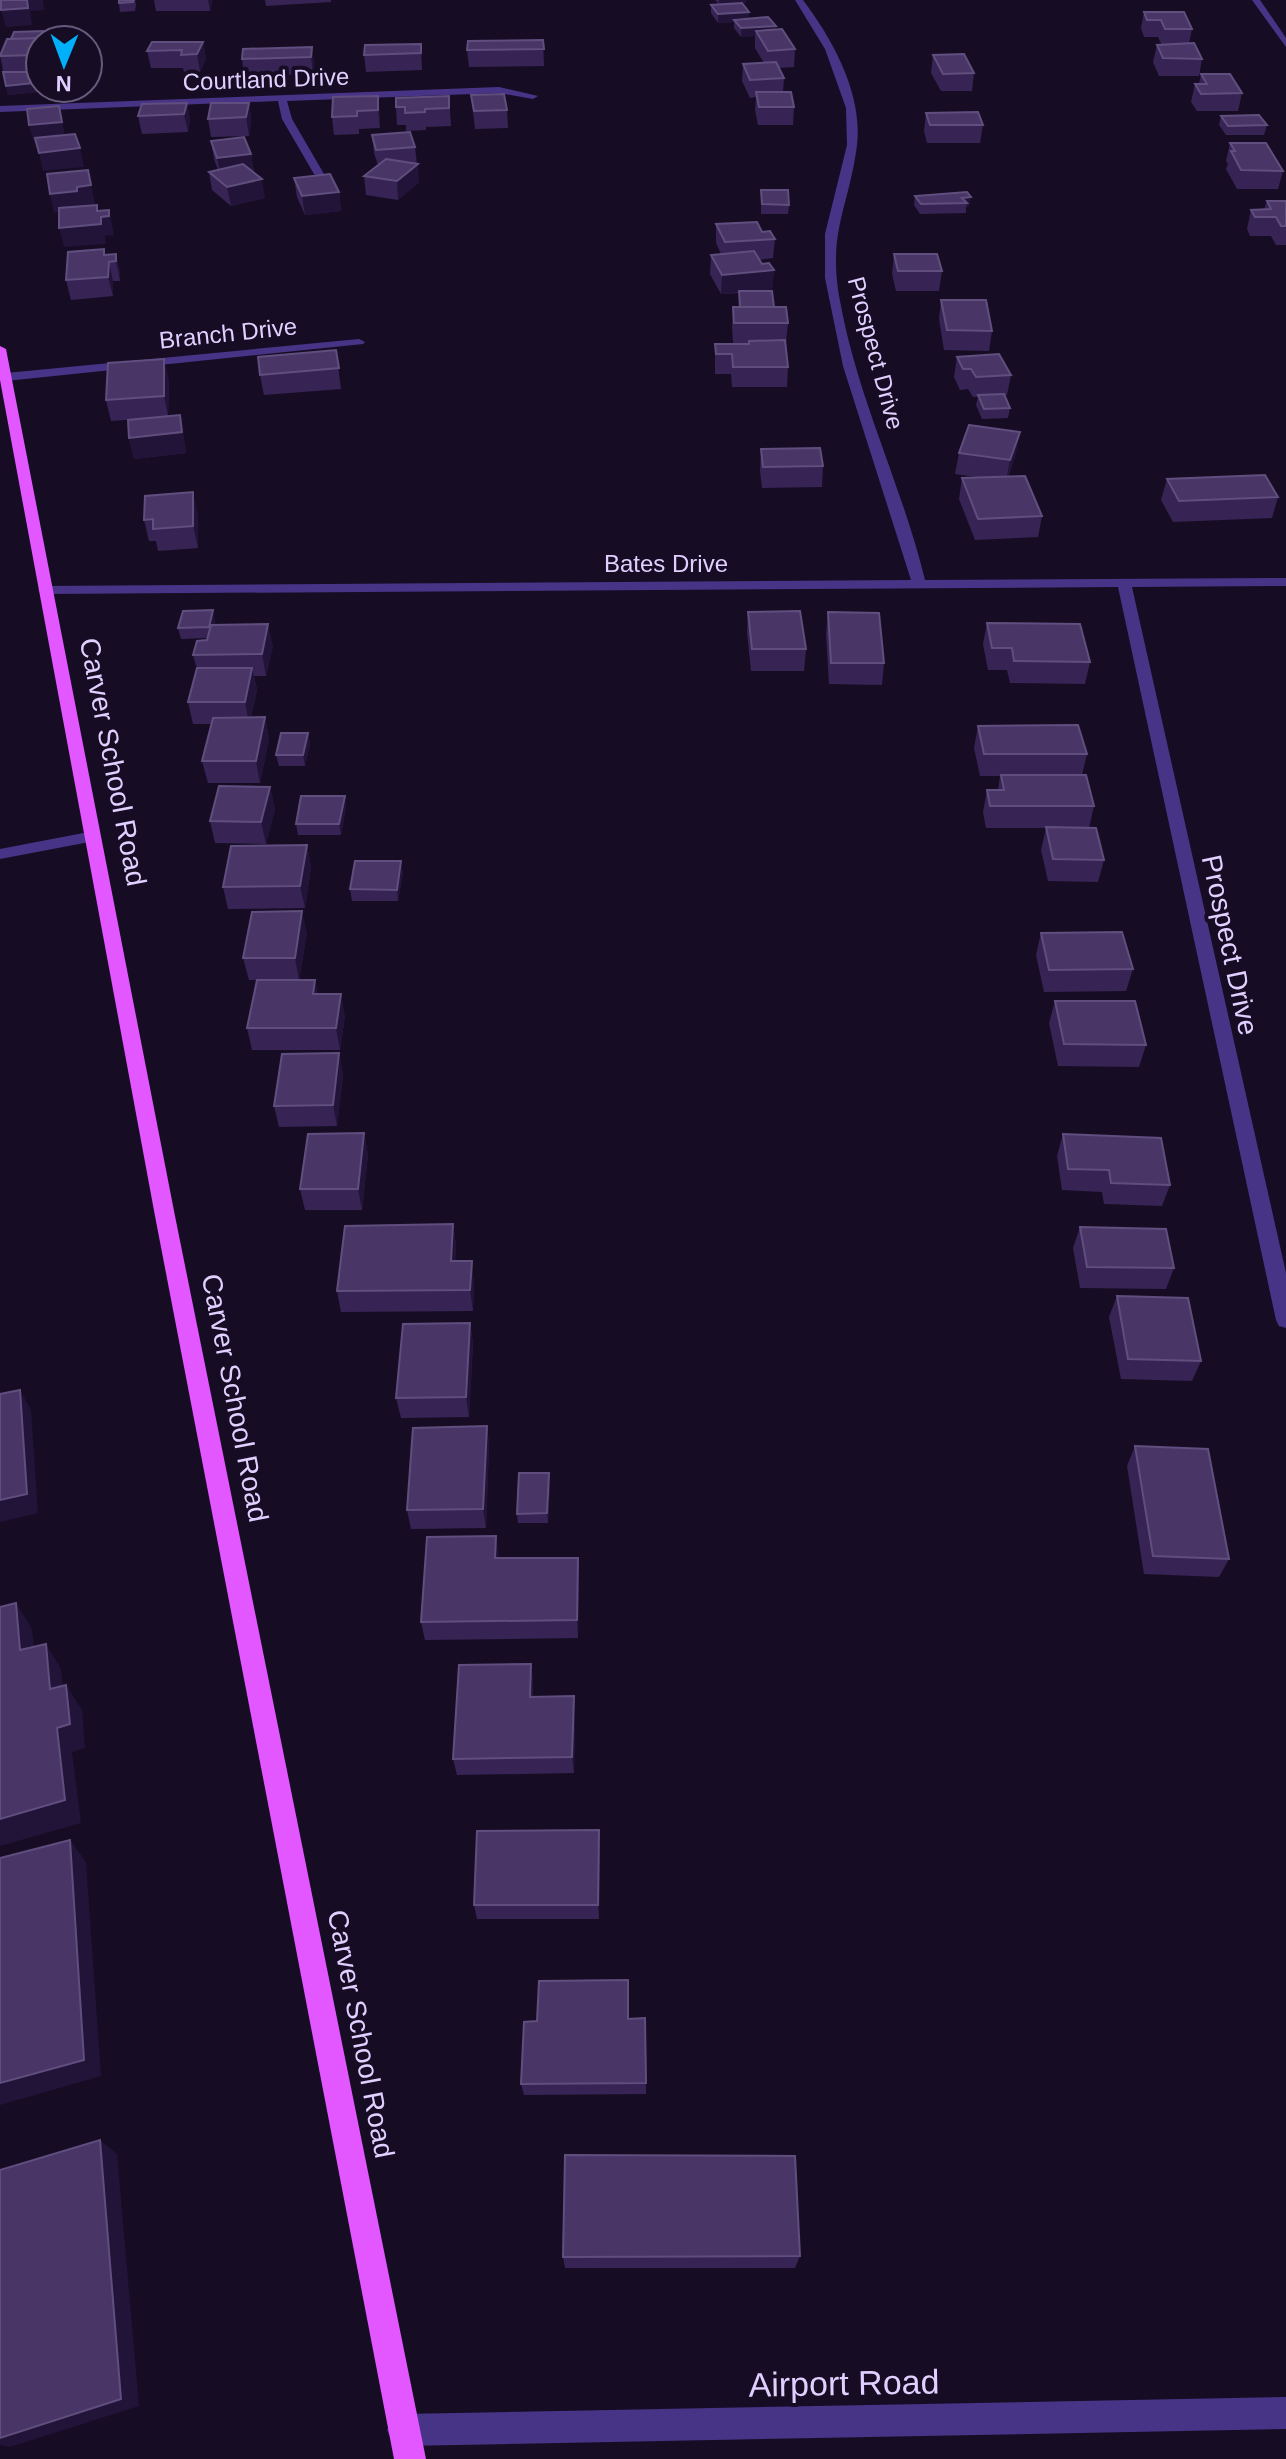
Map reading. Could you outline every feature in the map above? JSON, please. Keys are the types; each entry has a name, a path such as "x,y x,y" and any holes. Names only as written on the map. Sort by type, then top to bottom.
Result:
{"main road":[{"name":"Carver School Road","path":"0,349 165,1216 406,2444"}],"street":[{"name":"Prospect Drive","path":"799,0 828,42 853,124 853,143 831,231 828,262 835,306 854,380 919,583"},
{"path":"1256,0 1286,44"},
{"name":"Courtland Drive","path":"0,109 499,90 533,96"},
{"path":"282,98 287,119 319,174"},
{"name":"Branch Drive","path":"6,377 359,342"},
{"name":"Prospect Drive","path":"1124,582 1286,1320"},
{"name":"Bates Drive","path":"45,590 1286,582"},
{"path":"0,854 94,836"},
{"name":"Airport Road","path":"406,2444 1286,2413"}],"building":[{"path":"1,0 27,0 28,8 1,10"},
{"path":"742,3 749,12 718,14 711,5"},
{"path":"1144,12 1184,12 1192,29 1165,29 1161,20 1147,20"},
{"path":"768,17 776,26 741,28 734,20"},
{"path":"782,29 795,49 768,51 756,31"},
{"path":"14,32 24,32 24,39 11,39"},
{"path":"7,39 24,39 24,55 0,56"},
{"path":"543,40 544,49 467,50 468,41"},
{"path":"152,42 203,42 197,54 181,55 182,50 147,51"},
{"path":"1194,43 1202,59 1163,58 1157,45"},
{"path":"421,44 421,53 364,55 365,45"},
{"path":"312,47 311,57 242,59 243,49"},
{"path":"964,54 974,73 943,74 933,55"},
{"path":"776,62 784,78 750,80 743,64"},
{"path":"3,72 24,72 24,84 6,86"},
{"path":"1201,74 1230,74 1242,93 1201,94 1195,84 1207,84"},
{"path":"756,92 791,92 794,107 759,107"},
{"path":"504,94 507,110 474,111 471,95"},
{"path":"378,96 378,110 357,111 357,116 332,117 333,97"},
{"path":"449,96 449,108 405,113 405,107 396,107 396,98"},
{"path":"187,103 184,114 138,116 142,104"},
{"path":"211,103 249,103 246,117 208,119"},
{"path":"59,106 62,122 29,125 27,109"},
{"path":"978,112 983,125 930,125 926,113"},
{"path":"1259,115 1267,125 1228,126 1221,116"},
{"path":"410,132 415,147 376,150 372,135"},
{"path":"75,134 80,148 39,153 35,138"},
{"path":"244,137 251,154 217,158 211,141"},
{"path":"1230,143 1266,143 1283,171 1241,170"},
{"path":"386,159 418,164 397,181 364,176"},
{"path":"243,164 262,179 227,187 209,172"},
{"path":"88,170 91,185 77,187 77,191 50,194 47,174"},
{"path":"330,174 339,192 302,196 294,178"},
{"path":"761,190 788,190 789,205 762,204"},
{"path":"967,192 971,197 962,198 967,203 921,204 915,196"},
{"path":"1267,201 1286,201 1286,226 1281,226 1276,217 1255,217 1251,210 1271,209"},
{"path":"97,205 97,211 109,210 109,216 101,217 101,224 59,228 59,208"},
{"path":"757,222 762,232 770,231 775,239 725,242 716,224"},
{"path":"104,249 104,255 116,254 116,261 109,262 108,277 66,280 68,252"},
{"path":"754,251 762,264 769,263 774,270 722,275 711,255"},
{"path":"894,254 937,254 942,271 898,271"},
{"path":"739,291 772,291 774,307 740,307"},
{"path":"941,300 986,300 992,331 947,330"},
{"path":"733,307 786,307 788,323 734,323"},
{"path":"785,340 788,367 733,367 732,354 716,354 715,344"},
{"path":"336,350 339,368 260,375 258,357"},
{"path":"999,354 1011,375 976,377 971,369 963,369 957,357"},
{"path":"164,359 164,396 106,400 108,363"},
{"path":"1004,394 1010,408 984,409 978,395"},
{"path":"180,415 182,432 129,438 128,420"},
{"path":"969,425 1020,432 1010,460 959,453"},
{"path":"820,448 823,466 763,467 761,449"},
{"path":"1265,475 1278,497 1179,501 1167,479"},
{"path":"1025,476 1042,516 978,519 962,478"},
{"path":"193,492 193,526 153,529 153,519 144,520 145,496"},
{"path":"213,610 209,627 178,628 183,611"},
{"path":"800,611 806,649 752,649 748,612"},
{"path":"828,612 879,613 884,663 831,663"},
{"path":"987,623 1080,624 1090,662 1014,661 1012,648 992,648"},
{"path":"268,624 262,654 193,655 197,641 207,640 211,625"},
{"path":"197,668 252,668 245,702 188,702"},
{"path":"265,717 256,761 202,761 213,718"},
{"path":"1078,725 1087,754 984,754 978,726"},
{"path":"281,733 308,733 303,755 276,755"},
{"path":"1001,775 1086,775 1094,806 990,806 987,790 1004,790"},
{"path":"219,786 270,787 261,822 210,821"},
{"path":"301,796 345,796 339,824 296,824"},
{"path":"1046,827 1096,828 1104,860 1053,859"},
{"path":"307,845 300,886 223,887 231,846"},
{"path":"355,861 401,861 397,890 350,889"},
{"path":"302,911 295,958 243,958 252,912"},
{"path":"1122,932 1133,969 1049,970 1041,933"},
{"path":"257,980 315,980 313,994 341,994 336,1028 247,1028"},
{"path":"1055,1001 1135,1001 1146,1045 1064,1044"},
{"path":"339,1053 333,1105 274,1106 282,1054"},
{"path":"364,1133 358,1189 300,1189 308,1134"},
{"path":"1063,1134 1161,1138 1170,1185 1111,1183 1109,1170 1068,1169"},
{"path":"453,1224 451,1261 472,1261 470,1290 337,1291 345,1226"},
{"path":"1080,1227 1166,1229 1174,1268 1087,1267"},
{"path":"1117,1296 1188,1298 1201,1361 1128,1359"},
{"path":"470,1323 466,1397 396,1398 403,1324"},
{"path":"20,1390 27,1494 0,1500 0,1394"},
{"path":"487,1426 483,1509 407,1510 413,1428"},
{"path":"1135,1446 1208,1449 1229,1559 1153,1556"},
{"path":"519,1473 549,1473 547,1513 517,1514"},
{"path":"496,1536 495,1558 578,1558 577,1620 421,1622 427,1537"},
{"path":"16,1603 20,1650 46,1644 50,1689 66,1685 70,1724 57,1728 65,1800 0,1819 0,1607"},
{"path":"531,1664 530,1697 574,1696 572,1757 453,1759 459,1665"},
{"path":"599,1830 598,1905 474,1905 477,1831"},
{"path":"70,1840 84,2060 0,2083 0,1858"},
{"path":"628,1980 628,2019 645,2018 646,2083 521,2084 524,2022 537,2021 539,1981"},
{"path":"100,2140 121,2399 0,2438 0,2170"},
{"path":"565,2155 795,2156 800,2256 563,2257"}]}
